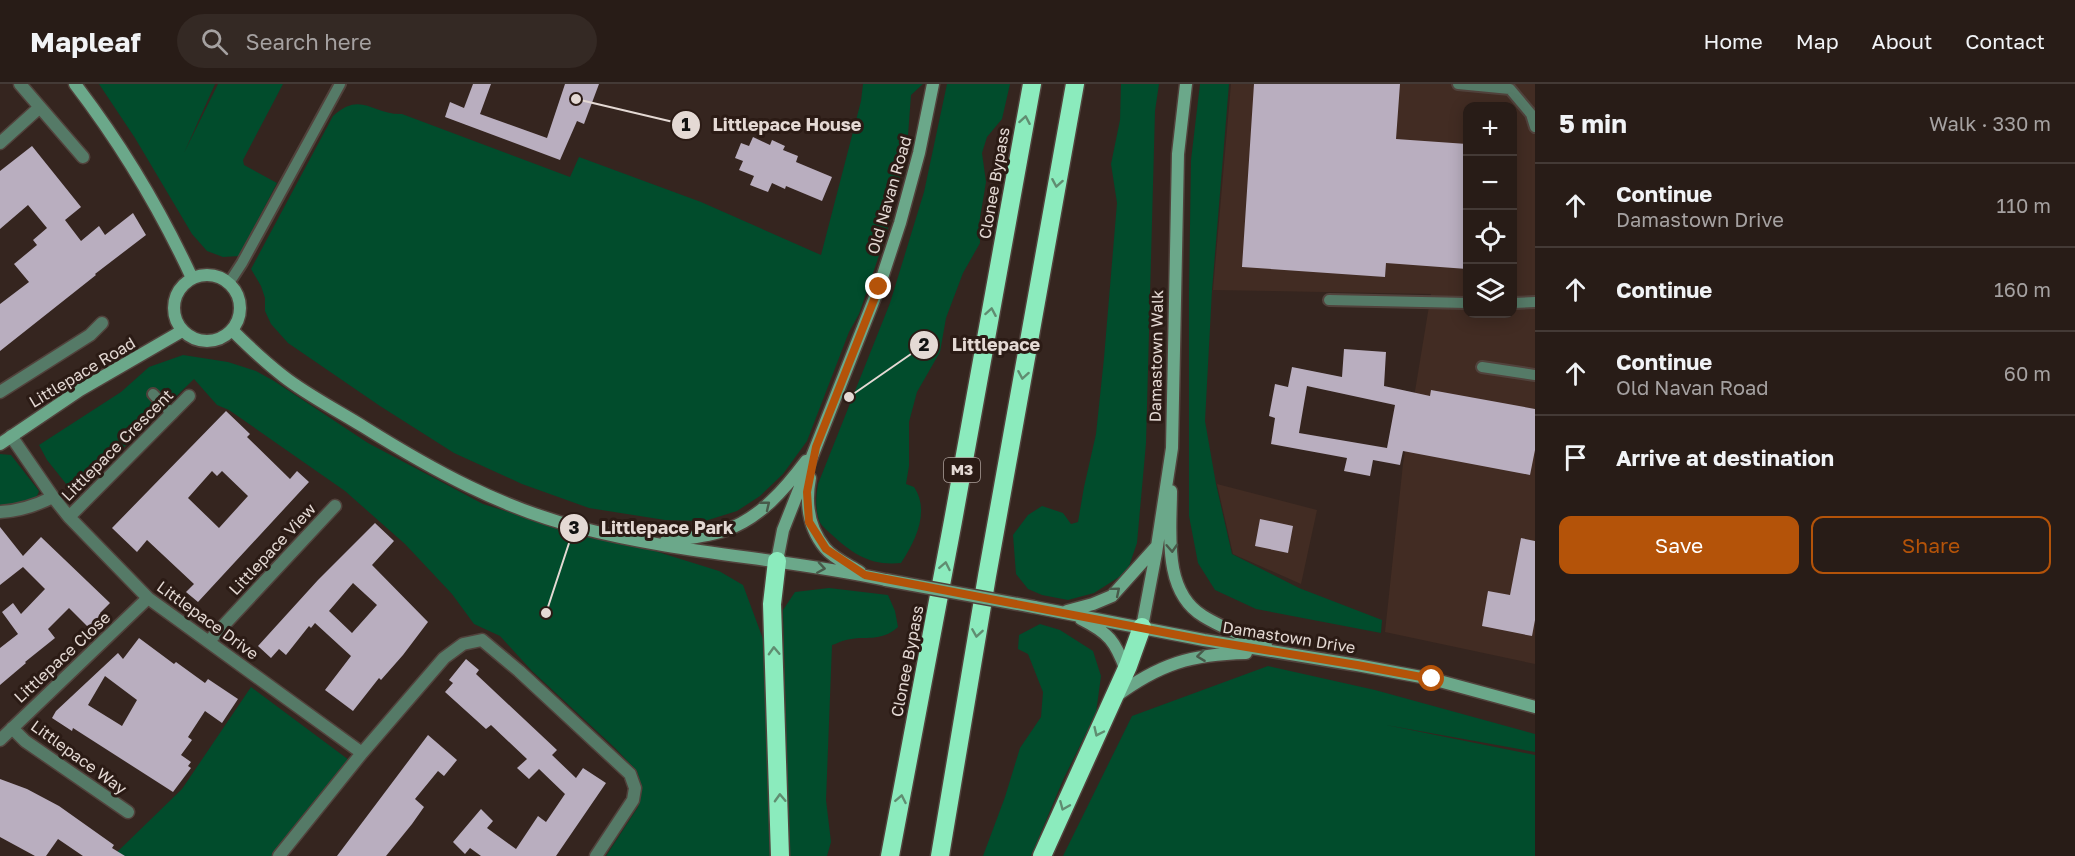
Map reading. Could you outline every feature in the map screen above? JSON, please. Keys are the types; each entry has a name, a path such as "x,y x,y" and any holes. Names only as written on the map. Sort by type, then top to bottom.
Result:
{"highway":[{"name":"Clonee Bypass","path":"890,856 1032,84"},
{"name":"M3","path":"940,856 987,576 1075,84"},
{"path":"777,561 772,604 780,856"},
{"path":"1042,856 1126,670 1142,627"}],"street":[{"path":"20,84 83,157"},
{"path":"75,84 100,116 129,161 180,251 192,278"},
{"name":"Old Navan Road","path":"777,561 783,530 879,287 900,223 919,153 933,84"},
{"name":"Damastown Walk","path":"1142,627 1172,448 1178,154 1186,84"},
{"path":"0,143 40,107"},
{"path":"202,274 213,275 229,283 238,293 241,304 240,314 232,330 221,339 211,342 190,337 176,322 174,302 177,292 192,278 202,274"},
{"path":"0,392 90,335 102,323"},
{"name":"Damastown Drive","path":"232,330 284,377 404,452 467,487 580,528 653,544 865,575 1204,640 1432,679 1535,707"},
{"name":"Littlepace Road","path":"0,444 80,390 182,331"},
{"name":"Littlepace Crescent","path":"69,517 189,396"},
{"name":"Littlepace Drive","path":"11,436 52,497 148,598 362,753"},
{"path":"816,447 807,492 809,522 826,549 865,575"},
{"name":"Old Navan Road","path":"653,544 724,531 748,520 785,490 816,447"},
{"path":"1172,448 1171,550 1179,589 1189,605 1202,616 1281,652"},
{"name":"Littlepace Crescent","path":"0,512 18,511 52,497"},
{"name":"Littlepace View","path":"209,641 334,506"},
{"path":"1066,613 1112,596 1156,548"},
{"name":"Littlepace Close","path":"0,740 148,598"},
{"path":"1066,613 1103,633 1117,646 1126,670"},
{"path":"279,856 362,753 444,658 463,644 482,640 519,671 630,774 635,788 633,800 596,856"},
{"path":"1113,698 1136,681 1191,657 1224,653 1281,652"},
{"name":"Littlepace Way","path":"12,728 25,741 128,812"}],"lane":[{"path":"229,283 339,84"},
{"path":"1458,84 1510,89 1531,114 1535,127"},
{"path":"1329,300 1463,303"},
{"path":"1517,303 1535,302"},
{"path":"1482,367 1535,375"},
{"path":"153,394 172,414"}],"shaded area":[{"path":"1231,84 1535,84 1535,664 1385,632 1403,464 1431,294 1213,290"},
{"path":"1217,484 1317,510 1301,584 1233,554"}],"green space":[{"path":"99,84 215,84 184,153 218,84 283,84 243,160 244,165 277,183 239,256 223,257 207,251 192,234 135,138"},
{"path":"863,84 923,84 911,95 907,149 887,232 859,314 849,332 807,441 783,474 760,496 737,511 705,521 665,520 589,508 522,484 454,453 380,406 288,343 271,324 265,311 265,298 261,286 251,269 333,116 343,108 359,104 402,114 570,177 579,157 701,202 821,255 861,101"},
{"path":"947,84 1010,84 1002,119 987,137 982,153 986,182 979,224 980,243 963,273 946,318 940,352 917,392 909,422 909,466 906,484 914,487 919,496 921,516 919,525 912,545 901,563 880,563 855,553 823,526 817,511 817,489 890,303 924,192"},
{"path":"1121,84 1159,84 1155,111 1146,443 1137,543 1127,572 1094,593 1068,600 1042,595 1028,589 1016,574 1013,535 1028,515 1042,506 1063,513 1071,524 1078,522 1096,434 1104,358 1117,203 1111,164 1120,120"},
{"path":"1200,84 1229,84 1212,290 1205,421 1232,554 1299,588 1382,620 1381,633 1256,609 1215,590 1198,563 1189,516 1189,292 1191,160"},
{"path":"183,355 228,362 256,371 368,443 483,504 534,520 642,547 719,571 743,585 763,639 770,779 770,856 606,856 638,807 642,788 637,771 532,671 500,636 474,624 452,594 405,544 345,491 229,410 217,405 194,379 75,495 47,460 39,445 121,392 149,367"},
{"path":"0,454 11,455 39,491 33,500 23,504 0,506"},
{"path":"829,588 888,595 895,611 898,627 879,637 844,640 832,645 826,800 831,842 827,856 789,856 783,610 795,592"},
{"path":"1040,624 1060,630 1093,651 1101,676 1096,713 1063,780 1031,856 983,856 1020,748 1041,717 1043,692 1028,654 1018,649 1019,635"},
{"path":"1268,666 1375,690 1535,734 1535,752 1386,725 1535,755 1535,856 1063,856 1132,716"},
{"path":"251,687 353,763 274,856 113,856 182,789"}],"building":[{"path":"473,84 491,84 480,114 547,138 565,84 599,84 584,124 577,121 560,160 445,117 450,102 464,108"},
{"path":"1254,84 1400,84 1396,139 1463,144 1463,269 1386,263 1385,277 1242,267"},
{"path":"753,137 770,145 772,140 785,146 783,150 798,156 796,162 832,177 822,201 786,186 785,189 772,183 768,192 750,185 754,176 739,170 743,161 735,158 741,143 749,146"},
{"path":"32,146 81,207 65,220 81,241 99,226 105,235 133,213 146,235 0,351 0,304 29,282 14,264 37,245 33,240 47,228 28,205 0,229 0,171"},
{"path":"1344,349 1386,352 1384,386 1430,396 1431,390 1535,409 1535,450 1530,475 1403,451 1400,465 1373,460 1370,476 1344,471 1347,458 1271,444 1275,418 1269,416 1275,384 1288,387 1292,367 1342,377","holes":["1307,386 1395,405 1387,448 1299,433"]},
{"path":"226,411 250,434 247,437 290,479 297,471 309,482 198,602 186,592 194,584 147,540 137,552 112,528","holes":["212,471 217,476 222,471 248,496 219,528 188,498"]},
{"path":"1260,519 1293,526 1288,553 1255,546"},
{"path":"375,523 394,541 372,565 428,622 403,655 381,680 379,678 353,711 325,690 351,656 315,623 311,628 309,626 286,655 279,649 271,658 258,646 318,580","holes":["353,583 377,605 352,633 329,611"]},
{"path":"0,527 23,556 41,537 110,603 100,613 103,616 90,629 69,608 48,629 55,638 0,685 0,648 18,634 2,612 13,603 21,614 45,589 23,567 0,585"},
{"path":"1521,538 1535,541 1535,620 1532,636 1482,626 1488,591 1510,595"},
{"path":"139,638 174,664 176,662 205,683 208,679 238,699 222,723 205,711 188,737 192,740 181,755 191,762 188,766 191,768 173,792 73,728 72,731 52,718 56,711 118,653 123,659","holes":["105,676 137,700 122,726 88,705"]},
{"path":"466,659 479,670 476,674 557,750 552,755 576,778 583,768 606,783 556,856 481,856 470,848 465,854 453,842 481,809 493,821 487,828 516,849 538,816 546,822 565,794 539,769 529,779 517,768 527,759 491,725 486,729 445,692 453,683 449,680"},
{"path":"428,735 457,760 444,776 438,771 415,799 424,807 412,824 386,856 337,856"},
{"path":"0,779 27,789 59,806 114,845 112,848 125,856 83,856 58,839 46,856 35,856 0,837"}],"place":[{"name":"Littlepace House","path":"576,99"},
{"name":"Littlepace","path":"849,397"},
{"name":"Littlepace Park","path":"546,613"}],"route":[{"path":"879,287 816,447 807,492 809,522 826,549 865,575 886,580 1204,640 1432,679"}]}
